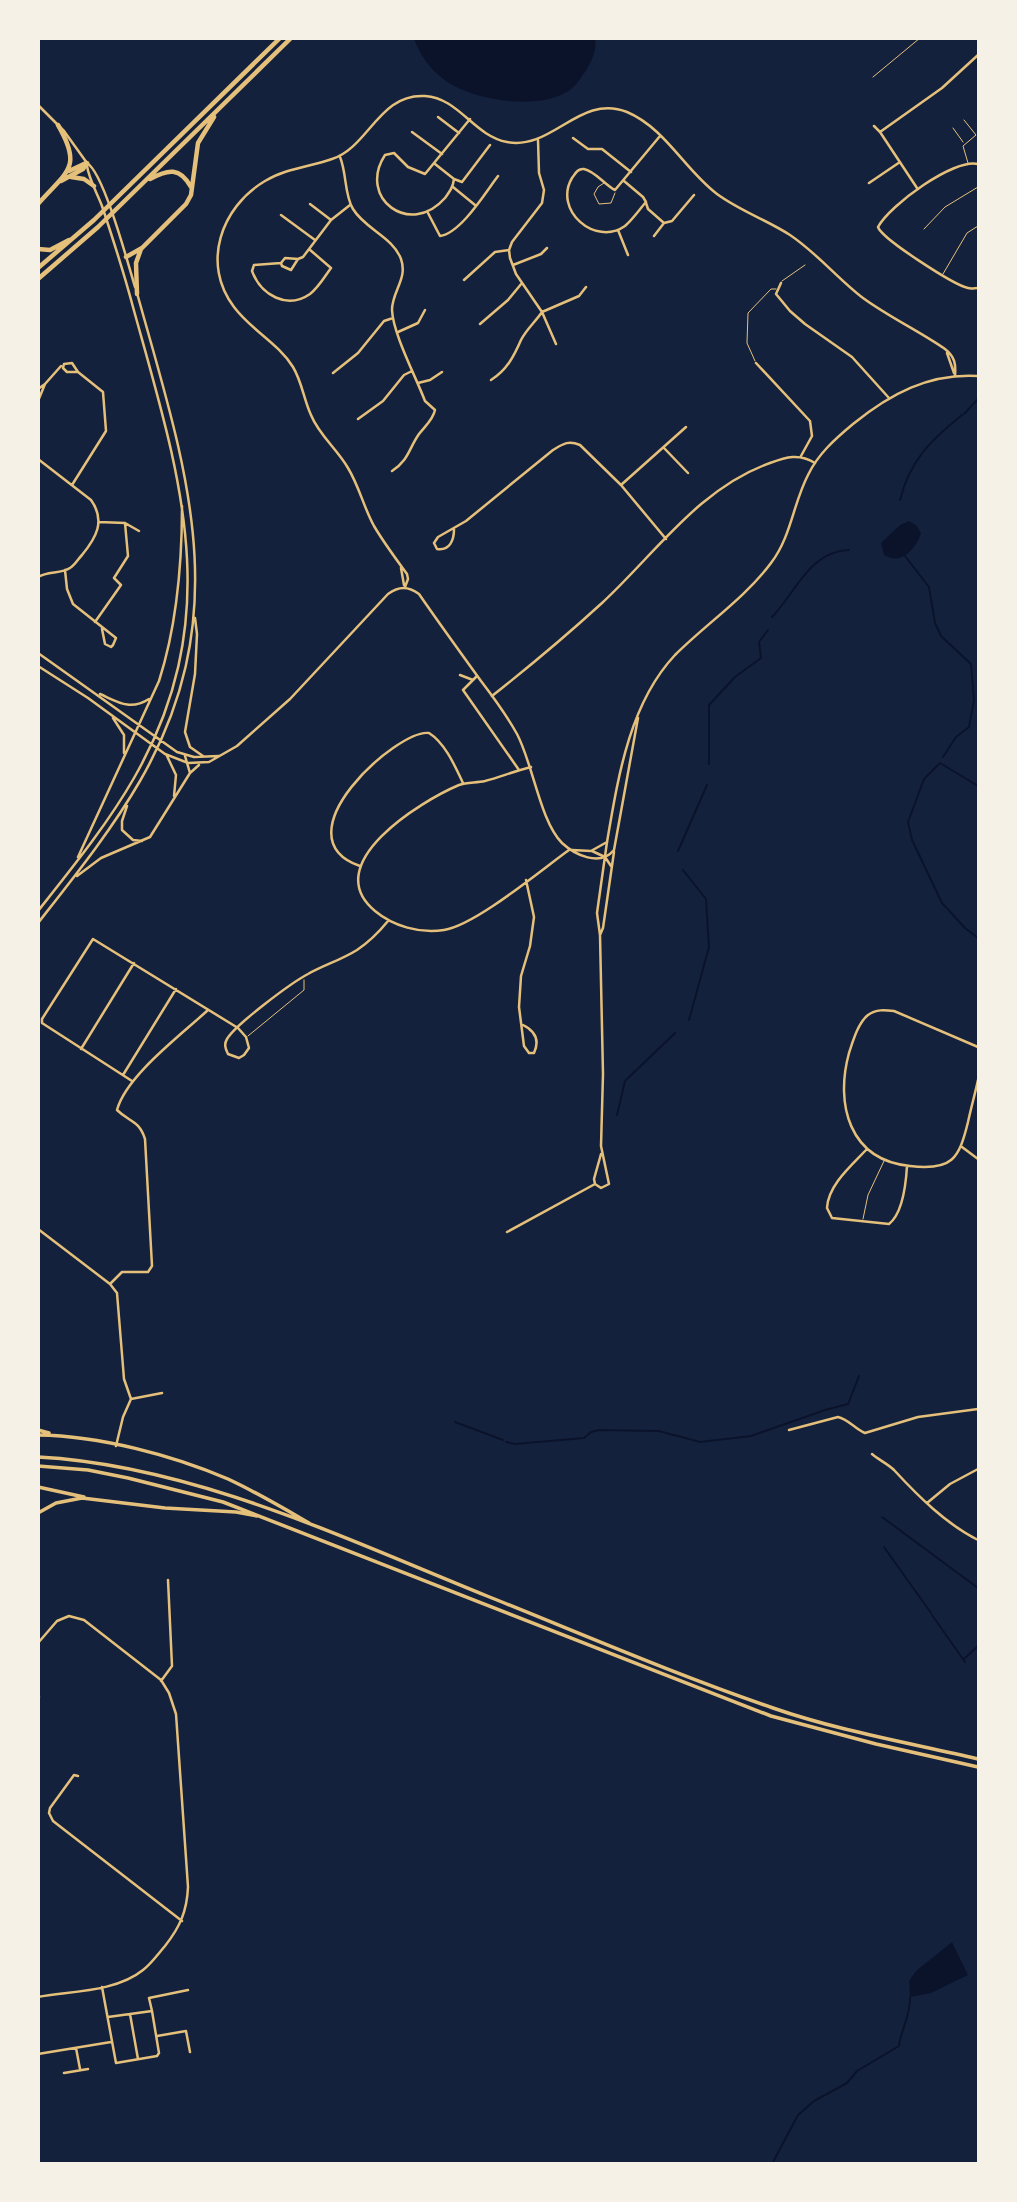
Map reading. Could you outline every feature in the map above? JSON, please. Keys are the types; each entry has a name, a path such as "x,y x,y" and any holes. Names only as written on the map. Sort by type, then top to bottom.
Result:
{"highway":[{"path":"38,268 94,220 280,38"},
{"path":"38,279 98,227 291,38"},
{"path":"126,257 142,248 186,204 198,143 221,108"},
{"path":"58,125 72,153 68,175"},
{"path":"38,204 57,183 83,169 87,163"},
{"path":"144,183 172,170 180,172 191,187"},
{"path":"68,175 81,178 94,186"},
{"path":"38,249 44,251 55,248 81,232"},
{"path":"137,294 136,262 142,248"},
{"path":"38,1432 161,1456 229,1480 323,1531"},
{"path":"38,1457 102,1465 183,1481 272,1510 774,1708 978,1759"},
{"path":"38,1466 88,1470 128,1478 180,1490 269,1518 771,1716 978,1767"},
{"path":"38,1487 97,1499 165,1508 236,1512 269,1518"},
{"path":"38,1513 66,1500 97,1499"}],"street":[{"path":"880,132 942,88 978,55"},
{"path":"405,587 400,564 373,524 350,470 316,426 293,368 274,345 236,310 227,297 218,271 218,242 223,228 240,201 278,174 340,157 384,111 405,98 438,98 450,103 482,130 501,141 522,143 538,139 583,113 604,108 635,116 660,136 694,174 716,193 743,211 793,237 865,299 946,349 956,365 955,376"},
{"path":"38,105 58,125 87,163 93,166 100,182 126,257 176,434 188,488 196,557 194,611 189,647 173,709 156,751 129,800 38,923"},
{"path":"438,117 459,133"},
{"path":"454,179 453,187 436,207 428,213 413,216 402,214 391,207 377,183 378,171 385,155 394,153 408,167 425,174 470,119"},
{"path":"874,126 918,189"},
{"path":"412,132 442,154"},
{"path":"646,202 631,220 618,230 604,232 589,229 575,217 568,203 569,183 578,170 587,170 615,190 660,136"},
{"path":"573,138 588,149 603,149 631,172"},
{"path":"538,139 539,173 544,190 542,203 516,236 509,250 512,265 542,312 556,345"},
{"path":"435,164 462,182 490,145"},
{"path":"340,157 351,205 364,222 392,245 402,260 403,276 393,302 393,318 425,401 435,410 412,449 392,471"},
{"path":"869,183 900,162"},
{"path":"38,911 75,864 135,777 157,732 176,678 185,628 189,583 186,527 169,436 119,259 87,170 87,163"},
{"path":"978,164 968,163 954,168 918,189 878,227 882,235 943,275 965,288 978,288"},
{"path":"428,213 440,236 445,235 458,227 498,176"},
{"path":"624,181 643,197 648,209 664,223"},
{"path":"453,187 475,205"},
{"path":"654,236 664,223 672,221 694,195"},
{"path":"310,204 331,220"},
{"path":"281,263 285,269 292,270 331,220 351,205"},
{"path":"281,215 316,240"},
{"path":"618,230 628,255"},
{"path":"512,265 541,254 547,248"},
{"path":"298,259 289,257 281,263 254,265 252,271 255,280 273,297 286,301 302,298 314,290 331,268 309,250"},
{"path":"464,280 495,252 509,250"},
{"path":"119,259 126,257"},
{"path":"781,283 776,294 790,311 852,357 888,398"},
{"path":"480,324 522,284"},
{"path":"491,380 499,375 518,350 522,339 542,312 579,296 586,287"},
{"path":"398,332 418,323 425,310"},
{"path":"334,373 358,353 384,321 393,318"},
{"path":"38,389 64,364 72,363 78,372 103,392 106,431 72,485"},
{"path":"756,363 810,421 812,436 801,456"},
{"path":"64,364 63,368 67,372 78,372"},
{"path":"358,419 383,401 404,375 413,370"},
{"path":"418,383 430,380 442,372"},
{"path":"602,1152 594,1179 595,1184 601,1188 609,1184 602,1152 603,1074 600,934 597,912 620,774 633,727 645,699 663,670 688,643 761,576 775,558 786,536 804,484 815,463 835,439 888,398 908,387 955,376 978,376"},
{"path":"38,401 46,384"},
{"path":"621,485 686,427"},
{"path":"454,529 454,537 449,546 437,550 434,546 435,540 454,529 528,469 565,443 572,442 580,445 621,485 666,539"},
{"path":"664,449 688,473"},
{"path":"492,696 574,629 634,573 697,507 730,482 769,464 801,456 815,463"},
{"path":"38,459 94,504 99,522 95,538 72,567 47,572 38,578"},
{"path":"75,864 165,664 175,614 181,495"},
{"path":"99,522 125,523 139,531"},
{"path":"95,622 121,585 114,578 128,556 125,523"},
{"path":"65,570 70,600 116,638 111,647 105,644 102,629"},
{"path":"69,883 94,862 145,841 155,831 190,773 201,764 237,746 326,663 380,602 392,592 405,587 419,594 518,736 550,824 560,841 583,857 605,857 614,850"},
{"path":"194,611 197,651 185,732 190,747 206,758"},
{"path":"38,653 173,750 185,756 206,758 222,755"},
{"path":"38,666 111,714 170,758 201,764"},
{"path":"460,675 473,680"},
{"path":"477,676 463,690 519,770"},
{"path":"94,691 117,703 131,706 151,697"},
{"path":"111,714 124,735 123,760"},
{"path":"600,934 638,718"},
{"path":"360,866 344,859 336,850 331,840 330,827 356,782 388,752 417,734 429,733 449,756 463,783"},
{"path":"185,756 190,773"},
{"path":"170,758 176,780 173,801"},
{"path":"531,767 485,781 463,783 423,804 389,830 372,847 357,875 360,893 369,906 388,921 415,930 445,930 468,921 570,849 591,851 605,857 611,866"},
{"path":"129,800 122,830 133,840 145,841"},
{"path":"591,851 607,842"},
{"path":"523,1025 534,1032 537,1038 534,1053 529,1053 524,1046 519,1007 521,976 530,946 534,917 526,880"},
{"path":"132,1081 42,1023 48,1009 93,939 238,1028 246,1037 249,1048 239,1058 228,1054 225,1044 238,1028 302,977 354,953 388,921"},
{"path":"81,1049 134,962"},
{"path":"122,1076 176,989"},
{"path":"110,1283 122,1272 148,1272 152,1266 145,1139 139,1125 117,1110 132,1081 209,1009"},
{"path":"978,1047 894,1011 882,1010 869,1015 862,1023 852,1045 844,1076 845,1109 853,1131 868,1148 885,1159 906,1166 946,1164 962,1147 978,1080"},
{"path":"962,1147 978,1159"},
{"path":"868,1148 842,1177 827,1203 832,1218 889,1224 893,1222 899,1206 906,1166"},
{"path":"507,1232 595,1184"},
{"path":"38,1229 110,1283 117,1293 124,1379 131,1399 123,1417 116,1446"},
{"path":"131,1399 162,1393"},
{"path":"789,1430 838,1417 844,1418 865,1433 918,1417 978,1409"},
{"path":"872,1454 892,1468 899,1478 927,1503 978,1540"},
{"path":"927,1503 950,1484 978,1469"},
{"path":"161,1681 172,1666 168,1580"},
{"path":"38,1643 57,1621 69,1616 84,1619 161,1681 169,1693 176,1714 188,1887 182,1921 143,1971 130,1979 102,1987 38,1997"},
{"path":"78,1776 74,1775 50,1808 53,1821 182,1921"},
{"path":"102,1987 116,2063 156,2056 159,2053 149,1998 188,1990"},
{"path":"108,2017 152,2011"},
{"path":"130,2014 138,2060"},
{"path":"157,2036 186,2031 190,2052"},
{"path":"38,2054 112,2042"},
{"path":"76,2048 80,2070"},
{"path":"64,2073 88,2068"}],"lane":[{"path":"873,77 920,38"},
{"path":"964,120 976,135 962,149 968,163"},
{"path":"953,128 965,144"},
{"path":"604,183 594,194 599,204 611,203 615,190"},
{"path":"924,229 945,207 978,187"},
{"path":"943,275 967,233 978,226"},
{"path":"781,283 805,265"},
{"path":"756,363 747,343 748,313 771,289 776,289"},
{"path":"246,1037 304,990 302,977"},
{"path":"863,1221 868,1195 885,1159"}],"water":[{"path":"414,39 595,39 595,47 587,69 570,90 542,100 525,102 490,98 458,88 431,67"},
{"path":"909,521 916,525 921,533 916,545 902,557 890,558 884,555 881,543 900,525"},
{"path":"952,1942 968,1975 931,1993 910,1997 909,1981 916,1971"}],"waterway":[{"path":"964,414 978,399"},
{"path":"900,500 910,473 923,452 962,415"},
{"path":"772,617 814,565 835,552 849,550"},
{"path":"905,556 929,587 935,623 941,636 971,664 974,700 969,727 956,737 943,757"},
{"path":"709,764 709,705 735,677 761,658 759,642 768,630"},
{"path":"978,786 940,763 924,779 908,822 912,840 942,903 978,938"},
{"path":"678,851 707,785"},
{"path":"683,870 706,899 709,947 689,1020"},
{"path":"617,1115 625,1081 675,1033"},
{"path":"674,1435 700,1442 751,1436 848,1404 859,1376"},
{"path":"455,1422 503,1440"},
{"path":"506,1442 515,1444 584,1438 599,1430 659,1431 673,1435"},
{"path":"882,1517 978,1588"},
{"path":"884,1547 931,1613"},
{"path":"932,1615 965,1662"},
{"path":"964,1659 978,1646"},
{"path":"772,2164 798,2115 814,2101 847,2083 857,2071 899,2046 910,1997"}]}
